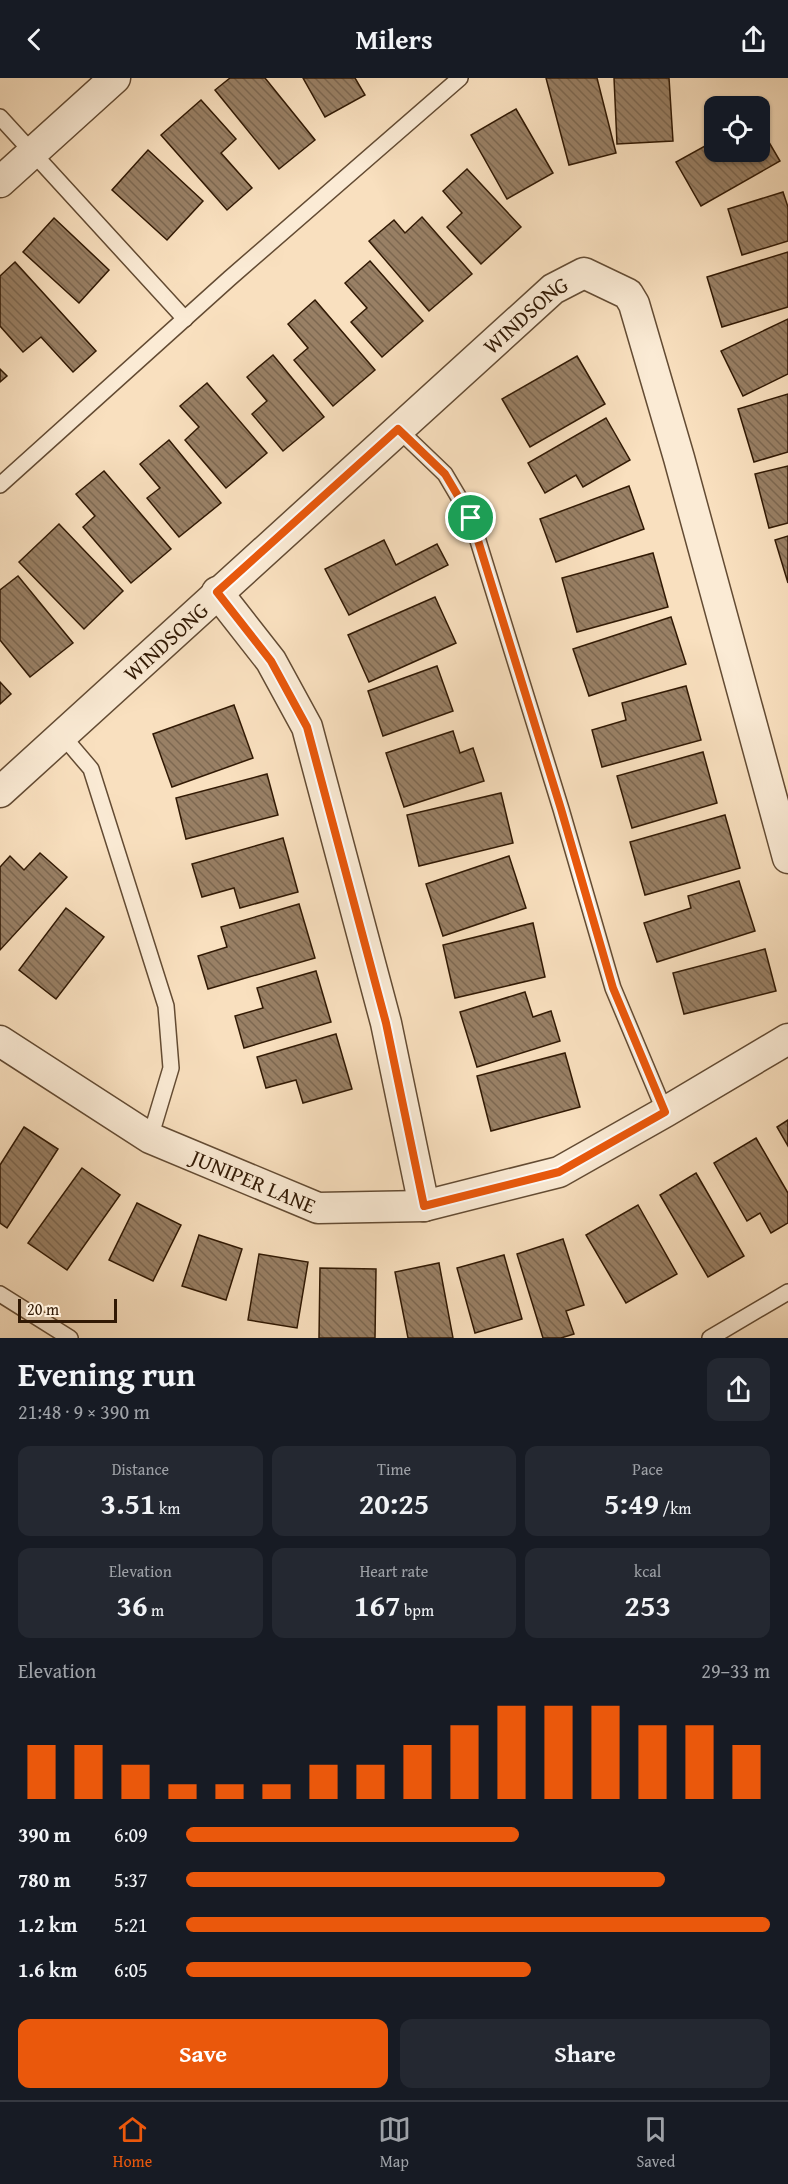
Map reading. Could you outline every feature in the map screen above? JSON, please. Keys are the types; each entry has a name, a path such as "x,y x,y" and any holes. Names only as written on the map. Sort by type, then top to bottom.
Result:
{"street":[{"path":"0,182 115,78"},
{"name":"WINDSONG","path":"0,792 217,592 553,289 584,273 628,294 634,304 679,458 788,858"},
{"path":"217,592 271,661 307,727 386,1023 424,1206"},
{"name":"JUNIPER LANE","path":"0,1041 150,1138 318,1208 424,1206 559,1172 788,1039"}],"lane":[{"path":"0,485 459,78"},
{"path":"0,117 185,319"},
{"path":"398,429 445,474 471,518 561,809 613,988 665,1112"},
{"path":"62,735 91,769 166,1006 171,1068 150,1138"},
{"path":"710,1338 788,1292"},
{"path":"0,1294 70,1338"}],"building":[{"path":"230,78 265,78 315,140 279,169 215,90"},
{"path":"303,78 355,78 365,95 325,117"},
{"path":"546,78 597,78 616,153 569,165"},
{"path":"614,78 669,78 673,141 617,144"},
{"path":"201,100 236,139 221,153 252,188 227,210 161,135"},
{"path":"516,109 553,173 507,199 471,135"},
{"path":"770,144 780,161 701,206 676,162 704,147 704,162 770,162"},
{"path":"148,150 203,201 167,240 112,190"},
{"path":"467,169 521,227 481,264 447,227 462,213 443,191"},
{"path":"783,192 788,207 788,241 742,255 728,209"},
{"path":"422,217 472,274 429,311 369,241 394,220 405,233"},
{"path":"54,218 109,270 79,303 23,252"},
{"path":"788,252 788,307 722,327 707,277"},
{"path":"370,261 423,321 382,357 351,322 367,308 345,283"},
{"path":"15,262 96,351 73,372 41,337 23,352 0,326 0,276"},
{"path":"315,300 375,370 333,406 294,360 308,348 288,324"},
{"path":"788,319 788,374 743,396 721,351"},
{"path":"273,355 324,417 283,451 252,414 267,401 247,377"},
{"path":"577,356 605,404 530,447 502,399"},
{"path":"0,369 7,376 0,382"},
{"path":"207,383 267,453 226,488 185,440 199,427 180,406"},
{"path":"788,394 788,452 754,462 738,409"},
{"path":"606,418 630,460 583,487 576,475 545,493 528,463"},
{"path":"169,440 221,503 179,537 147,498 160,488 140,464"},
{"path":"788,466 788,523 769,528 755,474"},
{"path":"104,471 171,549 131,583 83,527 95,516 76,494"},
{"path":"629,486 644,529 556,562 540,519"},
{"path":"59,524 123,591 84,629 19,562"},
{"path":"788,536 788,583 775,540"},
{"path":"384,540 396,565 437,544 448,565 349,615 325,569"},
{"path":"653,553 668,607 577,632 562,578"},
{"path":"18,576 73,643 30,677 0,640 0,590"},
{"path":"435,597 456,643 369,682 348,635"},
{"path":"671,617 686,664 589,696 573,649"},
{"path":"437,666 453,711 383,736 368,691"},
{"path":"0,682 11,694 0,704"},
{"path":"686,686 701,740 602,767 592,730 626,720 622,703"},
{"path":"234,705 253,758 172,787 153,734"},
{"path":"453,731 460,753 473,748 484,781 404,807 386,753"},
{"path":"703,752 717,803 632,828 617,776"},
{"path":"267,774 278,815 186,839 176,798"},
{"path":"501,793 513,843 419,866 407,815"},
{"path":"725,815 740,868 645,895 630,842"},
{"path":"283,838 298,892 240,908 234,888 202,897 192,864"},
{"path":"40,853 67,877 0,950 0,867 10,856 24,870"},
{"path":"509,856 526,908 443,936 426,884"},
{"path":"739,881 755,931 657,962 644,923 691,908 688,896"},
{"path":"299,904 315,958 208,989 198,956 227,947 221,927"},
{"path":"66,908 104,937 56,999 19,970"},
{"path":"533,923 545,977 455,998 443,945"},
{"path":"765,949 776,991 684,1014 673,973"},
{"path":"316,971 331,1022 244,1048 235,1016 263,1008 257,988"},
{"path":"525,992 533,1017 551,1011 560,1041 477,1067 460,1012"},
{"path":"336,1034 352,1089 303,1103 296,1080 266,1088 257,1057"},
{"path":"565,1053 580,1107 491,1131 477,1076"},
{"path":"788,1120 788,1146 777,1127"},
{"path":"24,1127 58,1149 7,1228 0,1223 0,1165"},
{"path":"756,1138 788,1193 788,1223 771,1233 760,1213 747,1221 714,1163"},
{"path":"82,1168 120,1195 67,1270 28,1243"},
{"path":"696,1173 744,1256 708,1277 660,1195"},
{"path":"137,1203 181,1225 153,1281 109,1260"},
{"path":"638,1205 677,1274 626,1303 586,1235"},
{"path":"199,1235 242,1249 226,1300 182,1286"},
{"path":"563,1239 584,1305 566,1311 574,1334 561,1338 543,1338 517,1254"},
{"path":"259,1254 308,1262 297,1328 248,1320"},
{"path":"504,1255 522,1319 475,1333 457,1268"},
{"path":"439,1263 453,1338 408,1338 395,1272"},
{"path":"320,1268 376,1269 375,1338 319,1338"}],"route":[{"path":"398,429 445,474 471,518 561,809 613,988 665,1112 559,1172 424,1206 386,1023 307,727 271,661 217,592 398,429"}]}
